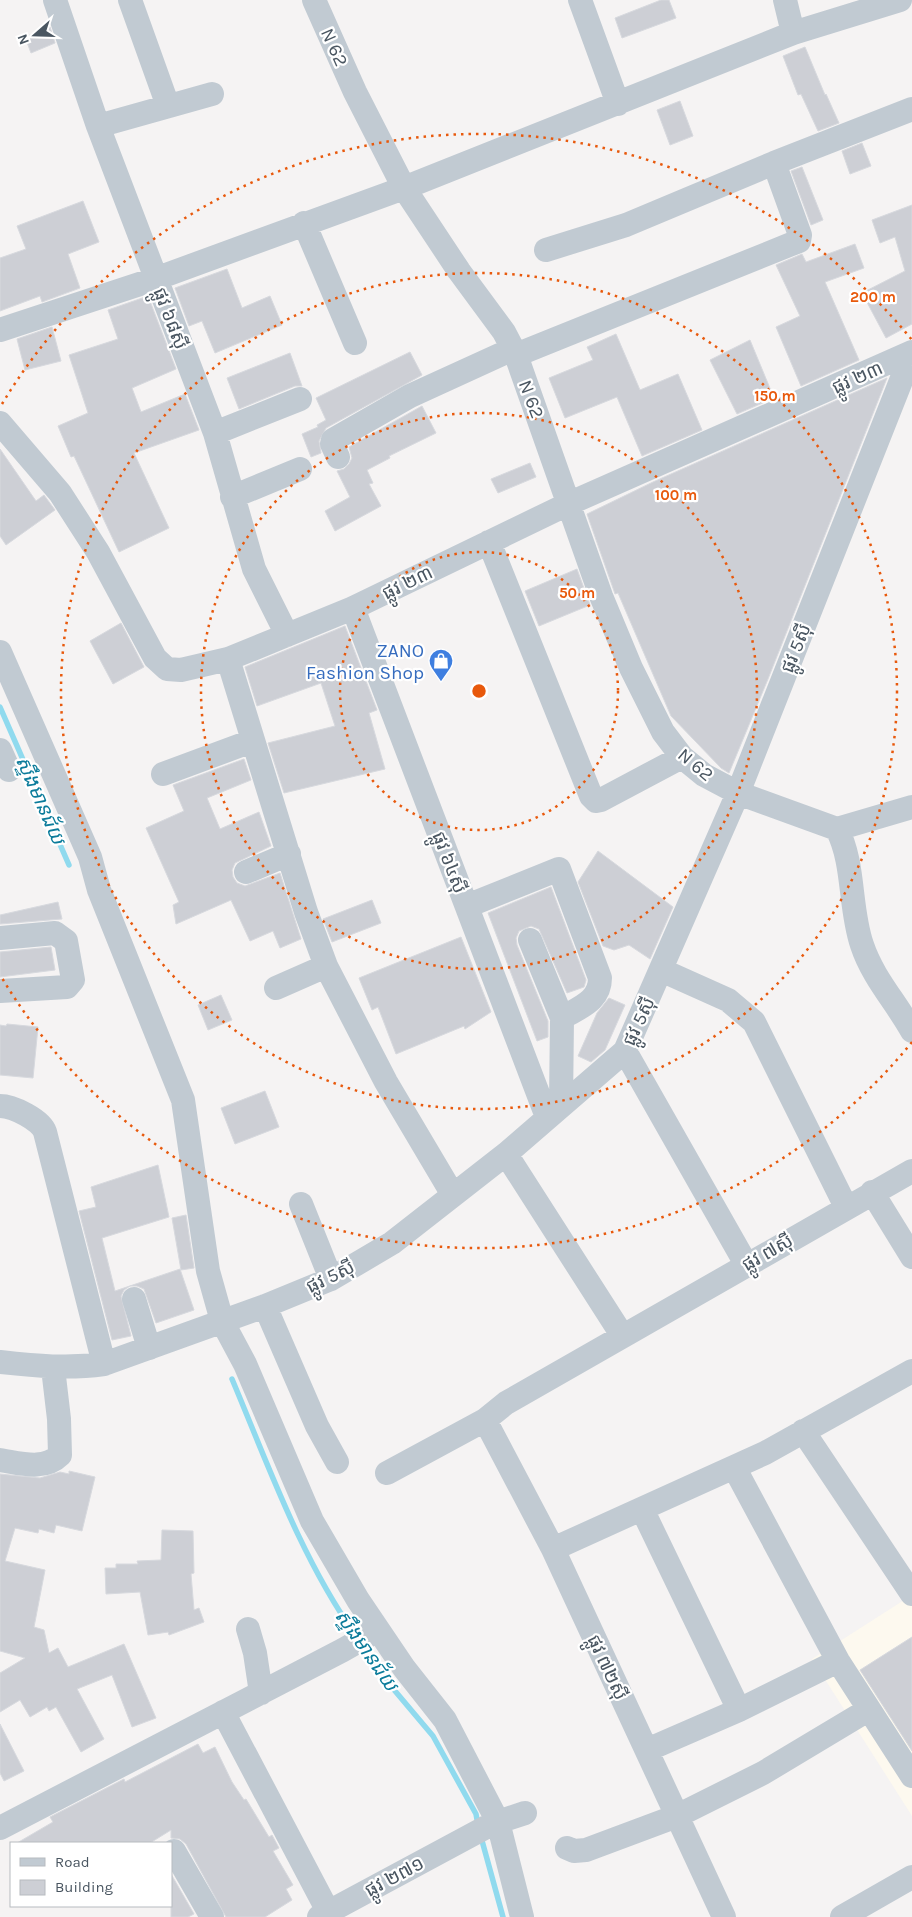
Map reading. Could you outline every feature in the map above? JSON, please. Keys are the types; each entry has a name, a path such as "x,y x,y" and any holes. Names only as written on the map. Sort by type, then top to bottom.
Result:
{"street":[{"name":"ផ្លូវ ៦៨ស៊ី","path":"55,0 98,126 215,433 254,569 287,636"},
{"path":"130,0 168,106"},
{"name":"N 62","path":"314,0 355,92 404,188 459,271 504,332 514,352 601,596 631,668 663,732 682,757 704,775 738,793 837,829"},
{"path":"580,0 618,104"},
{"path":"785,0 793,34"},
{"path":"0,330 155,279 404,188 793,34 900,0"},
{"path":"98,126 212,94"},
{"path":"546,250 626,225 774,163 912,109"},
{"path":"338,457 332,444 333,440 410,396 514,352 800,241 800,235 774,163"},
{"path":"304,223 355,342"},
{"name":"ផ្លូវ ២៣","path":"0,423 60,493 98,552 155,658 167,668 181,670 228,659 353,608 568,504 912,352"},
{"name":"ផ្លូវ 5ស៊ី","path":"0,1362 53,1368 77,1368 104,1364 264,1306 331,1279 392,1243 506,1154 625,1051 738,793 912,352"},
{"path":"215,433 300,399"},
{"path":"232,497 300,469"},
{"path":"489,542 591,796 596,801 601,800 682,757"},
{"name":"ផ្លូវ ៦៤ស៊ី","path":"353,608 467,906 554,1111"},
{"path":"0,652 90,857 99,890 183,1100 208,1271 222,1321 245,1364 312,1521 358,1600 366,1637 404,1668 445,1720 495,1823 522,1917"},
{"path":"228,659 306,912 326,966 386,1082 453,1195"},
{"path":"163,774 252,741"},
{"path":"912,808 837,829 844,842 849,869 852,908 862,946 877,981 912,1031"},
{"path":"246,872 289,854"},
{"path":"467,906 559,869 600,978 600,990 595,997 562,1018"},
{"path":"0,938 55,932 66,940 73,980 67,987 0,992"},
{"path":"530,940 562,1018 554,1111"},
{"path":"276,988 326,966"},
{"path":"661,970 728,1000 754,1022 846,1207"},
{"path":"625,1051 746,1264"},
{"path":"0,1106 37,1121 42,1125 45,1132 104,1364"},
{"path":"506,1154 622,1335"},
{"name":"ផ្លូវ ៧ស៊ី","path":"387,1473 485,1420 506,1403 622,1335 912,1170"},
{"path":"872,1192 912,1257"},
{"path":"301,1204 331,1279"},
{"path":"134,1299 149,1348"},
{"path":"264,1306 317,1426 337,1462"},
{"path":"0,1460 31,1465 52,1462 60,1454 59,1419 53,1368"},
{"path":"553,1549 734,1467 912,1372"},
{"name":"ផ្លូវ ៧២ស៊ី","path":"485,1420 553,1549 724,1917"},
{"path":"803,1431 912,1594"},
{"path":"734,1467 838,1660 868,1710 912,1776"},
{"path":"642,1509 739,1710"},
{"path":"248,1629 255,1653 261,1692"},
{"path":"0,1828 366,1637"},
{"path":"647,1750 739,1710 838,1660"},
{"path":"567,1848 574,1851 586,1850 677,1816 763,1773 868,1710"},
{"path":"223,1712 326,1915"},
{"name":"ផ្លូវ ២៧១","path":"326,1915 495,1823 525,1813"},
{"path":"174,1851 212,1917"},
{"path":"857,1914 912,1877"}],"shaded area":[{"path":"912,1595 912,1816 812,1659"}],"building":[{"path":"661,0 669,0 676,18 622,38 615,18"},
{"path":"50,27 55,43 31,53 25,37"},
{"path":"805,47 839,123 818,131 801,94 798,95 783,56"},
{"path":"680,101 693,136 670,145 657,110"},
{"path":"862,143 871,166 850,174 842,151"},
{"path":"802,167 823,220 811,225 791,171"},
{"path":"83,201 99,242 68,254 80,288 42,302 40,296 0,311 0,258 26,249 17,226"},
{"path":"912,205 912,324 886,338 862,293 905,271 895,237 880,243 872,220"},
{"path":"855,244 864,268 825,282 859,360 801,386 776,327 800,316 776,265 802,254 806,262"},
{"path":"227,269 242,308 270,296 282,325 215,353 202,321 189,326 175,288"},
{"path":"148,296 176,369 132,388 141,412 185,394 199,430 134,453 169,528 119,552 74,456 71,457 58,426 88,413 69,355 118,339 108,310"},
{"path":"52,327 61,361 25,370 17,339"},
{"path":"616,334 640,390 678,374 702,430 642,456 617,397 565,418 549,378 593,360 587,347"},
{"path":"750,340 774,398 737,414 710,360"},
{"path":"410,352 422,375 326,428 319,441 321,453 311,457 302,434 318,427 317,425 326,420 316,398"},
{"path":"290,353 302,386 295,386 239,409 227,378"},
{"path":"887,378 729,773 721,768 671,716 618,593 615,594 587,514 653,482"},
{"path":"422,406 436,433 389,456 390,458 367,470 373,483 369,484 381,506 335,531 325,511 350,497 337,471 344,469 352,458 349,447"},
{"path":"0,449 36,501 44,495 55,510 6,545 0,536"},
{"path":"530,463 536,477 498,493 491,479"},
{"path":"577,569 590,605 539,626 525,591"},
{"path":"121,623 144,667 113,684 90,641"},
{"path":"345,626 377,710 369,713 385,769 284,793 268,743 335,726 321,683 257,706 245,667"},
{"path":"244,759 251,780 207,798 220,829 259,812 271,846 235,863 232,870 233,877 237,883 245,886 280,873 301,939 280,948 273,931 250,941 231,900 176,924 173,905 179,902 146,828 184,811 173,785"},
{"path":"598,851 673,907 650,959 629,945 614,950 603,946 578,882"},
{"path":"551,887 586,980 584,987 567,993 539,929 531,926 519,931 516,938 517,945 548,1021 548,1037 537,1041 488,913"},
{"path":"372,900 381,923 332,942 323,919"},
{"path":"58,902 62,919 0,924 0,915"},
{"path":"461,937 491,1012 465,1029 464,1026 396,1054 378,1007 372,1010 359,978"},
{"path":"51,947 55,970 0,977 0,952"},
{"path":"221,995 232,1020 208,1030 198,1005"},
{"path":"609,998 625,1005 605,1050 591,1062 578,1056 597,1013"},
{"path":"7,1024 38,1027 33,1078 0,1075 0,1025 6,1026"},
{"path":"265,1091 279,1127 235,1144 221,1108"},
{"path":"158,1165 169,1217 102,1238 115,1291 180,1269 194,1310 156,1323 144,1289 130,1286 124,1290 121,1296 131,1336 112,1340 79,1211 96,1207 91,1187"},
{"path":"186,1215 194,1268 181,1270 172,1218"},
{"path":"69,1471 95,1477 82,1531 56,1525 54,1533 39,1529 38,1533 15,1528 5,1561 45,1570 34,1627 44,1630 49,1653 58,1648 68,1667 124,1644 156,1718 132,1727 112,1675 77,1689 104,1739 81,1752 56,1707 49,1711 47,1707 30,1717 20,1700 0,1712 0,1673 25,1658 0,1651 0,1474 40,1478 60,1472 69,1474"},
{"path":"162,1530 193,1531 194,1573 191,1574 194,1610 199,1608 204,1622 169,1635 168,1632 148,1635 140,1592 106,1594 105,1568 116,1568 116,1564 138,1564 137,1561 161,1560"},
{"path":"912,1637 912,1751 860,1670"},
{"path":"0,1724 24,1771 4,1781 0,1773"},
{"path":"198,1744 203,1753 215,1747 232,1782 244,1800 246,1799 269,1837 272,1835 279,1848 273,1851 293,1885 286,1889 292,1900 265,1917 226,1917 186,1844 180,1839 171,1838 171,1830 152,1842 19,1842 53,1822 50,1817 124,1779 125,1782"},
{"path":"172,1876 194,1914 188,1917 171,1917"}],"waterway":[{"name":"ស្ទឹងមានជ័យ","path":"0,707 69,865"},
{"name":"ស្ទឹងមានជ័យ","path":"232,1379 302,1544 336,1606 356,1636"},
{"name":"ស្ទឹងមានជ័យ","path":"362,1645 390,1685 433,1736 476,1814 478,1825"},
{"name":"ស្ទឹងមានជ័យ","path":"481,1837 503,1917"}],"place":[{"name":"ZANO Fashion Shop","path":"441,682"}]}
